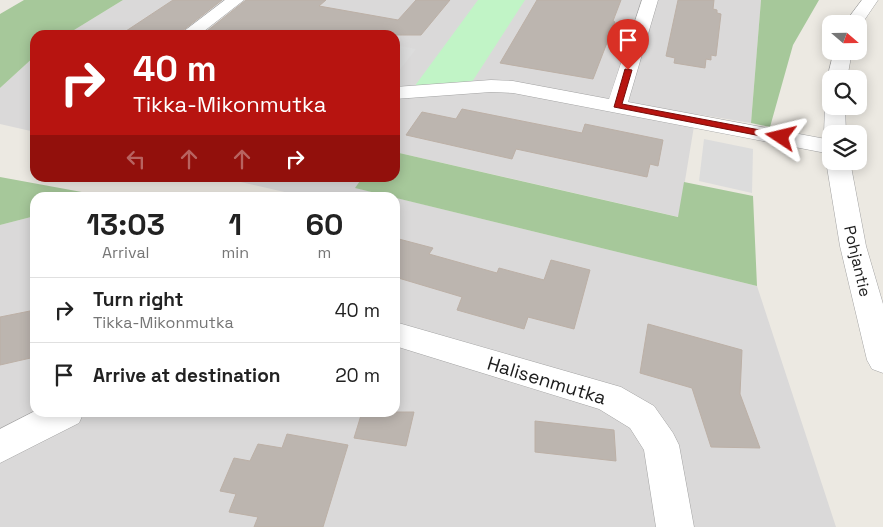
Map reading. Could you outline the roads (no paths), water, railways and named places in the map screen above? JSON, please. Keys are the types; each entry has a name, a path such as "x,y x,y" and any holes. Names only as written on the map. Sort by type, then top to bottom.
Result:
{"street":[{"path":"195,30 236,0"},
{"path":"617,106 650,0"},
{"path":"859,15 870,0"},
{"path":"400,93 499,86 617,106 822,145"},
{"name":"Pohjantie","path":"840,170 853,246 883,360"},
{"name":"Halisenmutka","path":"400,335 609,397 642,417 661,445 675,527"},
{"path":"0,446 57,417"}]}
